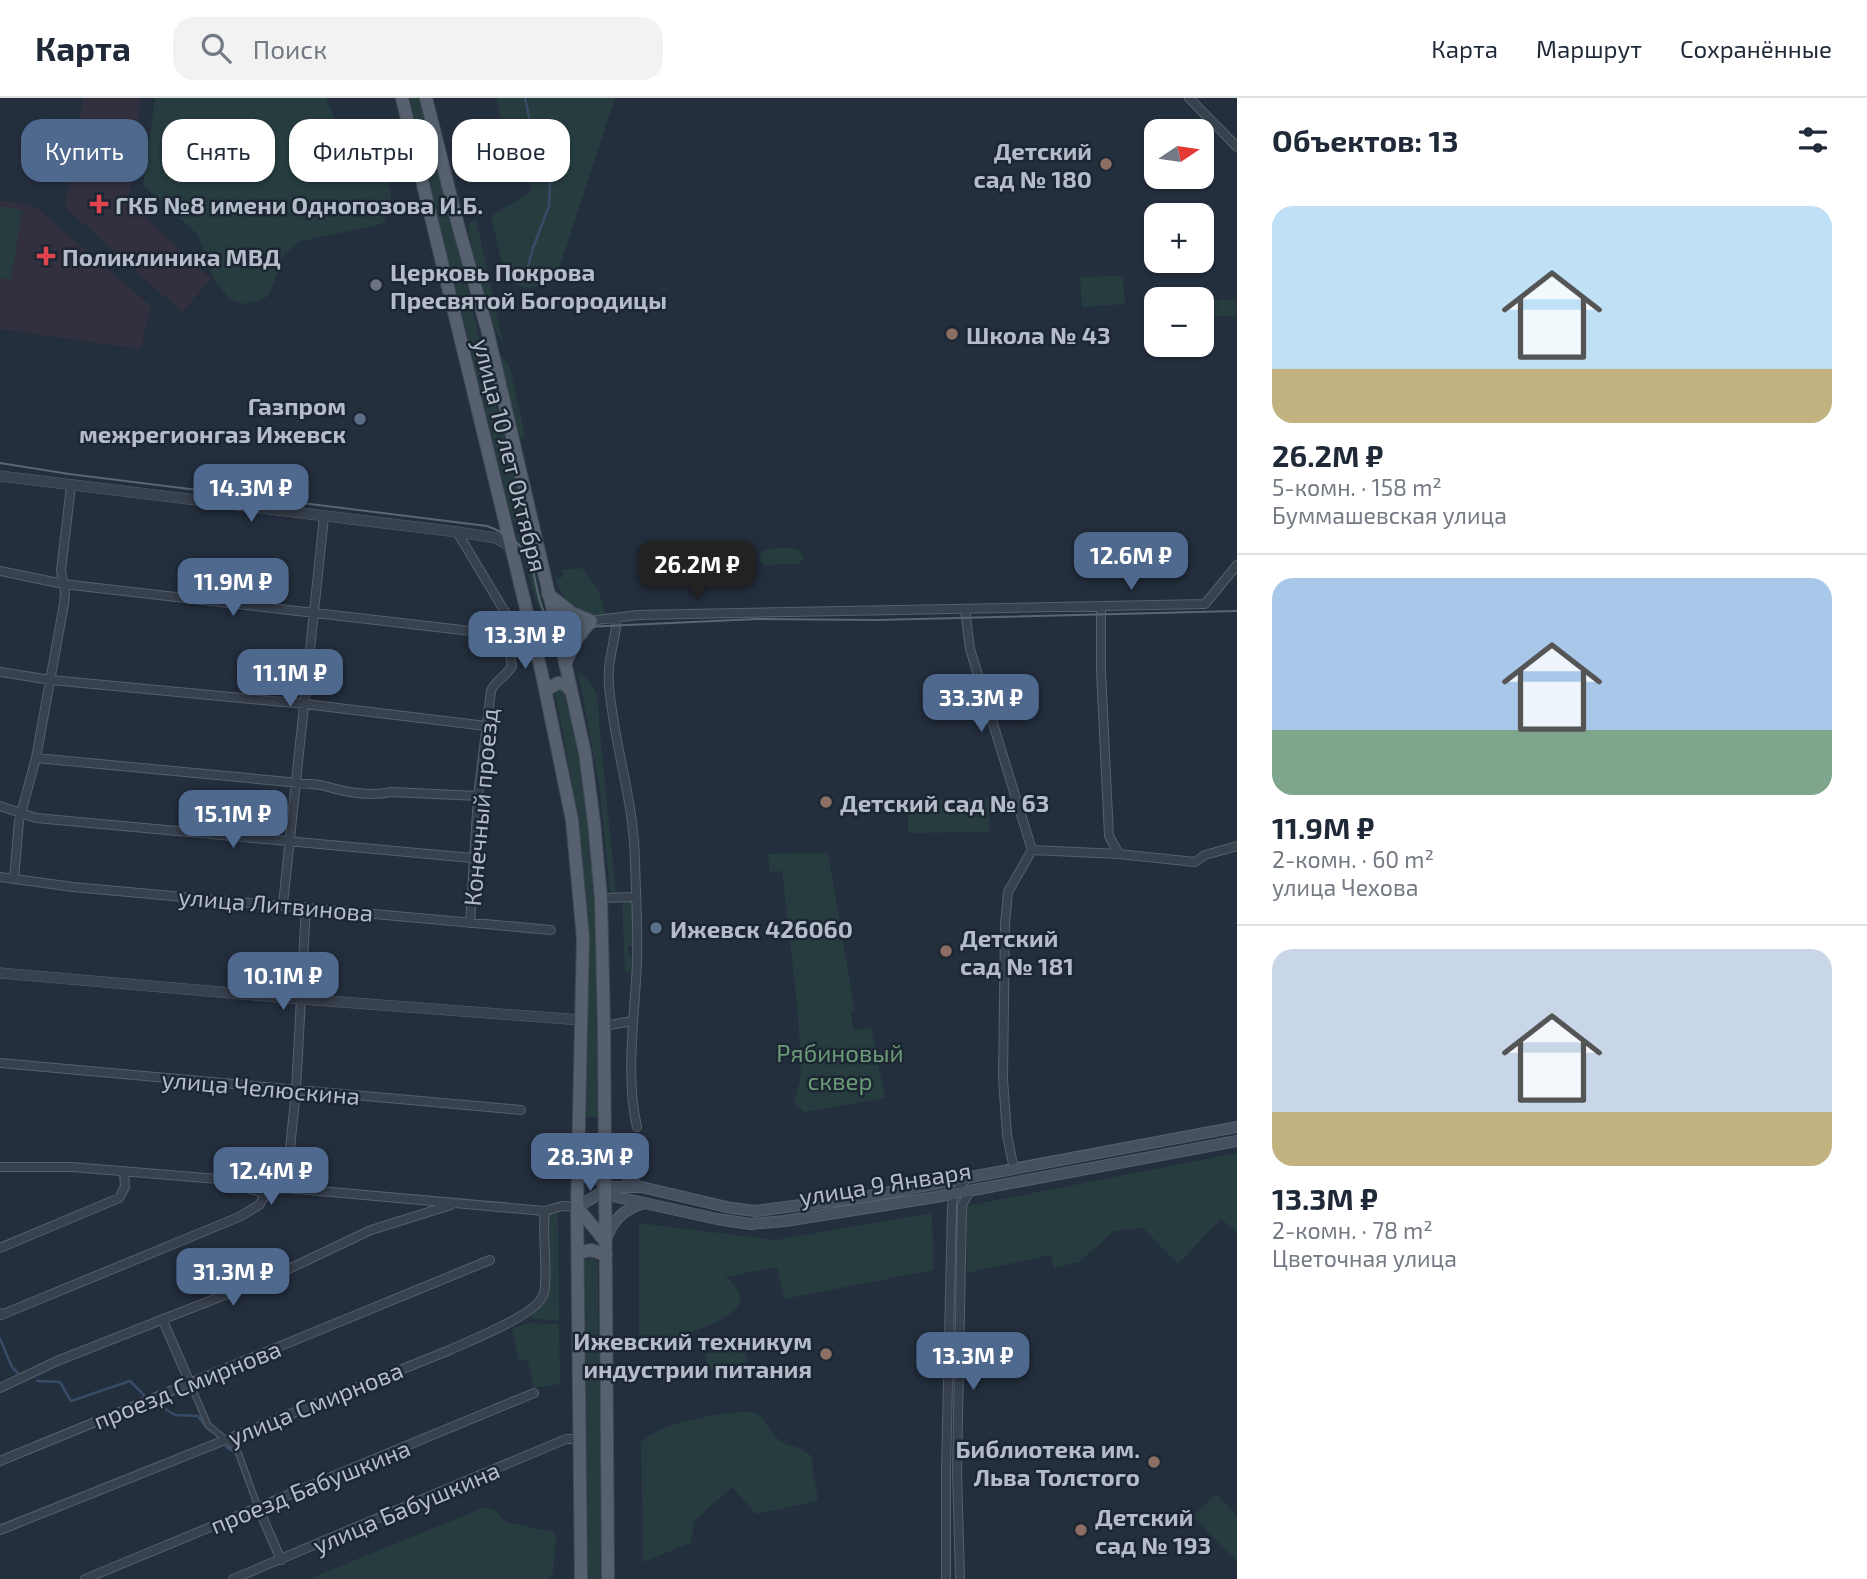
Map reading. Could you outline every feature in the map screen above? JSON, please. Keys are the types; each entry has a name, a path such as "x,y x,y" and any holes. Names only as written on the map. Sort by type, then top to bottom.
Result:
{"main road":[{"name":"улица 10 лет Октября","path":"402,98 546,690 572,820 583,938 577,1207 581,1579"},
{"name":"улица 10 лет Октября","path":"426,98 487,329 585,753 601,898 607,1189 608,1579"},
{"path":"548,594 572,614 591,621 576,640 565,664"},
{"path":"527,614 555,625"},
{"path":"546,690 558,683 565,684 571,691"},
{"name":"улица 9 Января","path":"605,1131 612,1156 633,1183 731,1208 755,1211 864,1197 1237,1127"},
{"path":"578,1130 583,1136 591,1138 598,1137 605,1131"},
{"path":"578,1130 589,1160 607,1189"},
{"name":"улица 9 Января","path":"607,1189 622,1199 648,1202 717,1219 765,1224 954,1194 1237,1141"},
{"path":"606,1248 577,1207 615,1186 642,1187"},
{"path":"606,1248 617,1218 632,1207 648,1202"},
{"path":"578,1253 606,1248"}],"street":[{"path":"1189,98 1237,147"},
{"path":"0,476 457,532 496,538 511,547"},
{"path":"14,878 19,821 36,758 64,604 61,571 71,486"},
{"path":"283,904 324,517"},
{"path":"457,532 517,632"},
{"path":"555,625 638,615 1205,604 1237,565"},
{"path":"0,571 63,584 471,631 517,632 531,629"},
{"path":"1101,608 1101,668 1109,836 1119,854"},
{"path":"965,610 970,649 1032,850 1008,892 1005,923 1003,1079 1007,1135 1014,1169"},
{"path":"617,618 608,660 609,687 632,816 637,960 632,1021 632,1108 637,1127"},
{"name":"Конечный проезд","path":"470,923 472,858 491,691 494,684 506,676 512,666 508,644 517,632"},
{"path":"0,672 51,680 305,704 486,726"},
{"path":"36,758 295,782 321,785 350,793 478,796"},
{"path":"0,806 36,818 472,858"},
{"path":"1032,850 1119,854 1195,862 1205,855 1237,846"},
{"name":"улица Литвинова","path":"0,877 73,887 551,930"},
{"path":"601,898 635,897"},
{"path":"286,1188 296,1090 306,907"},
{"path":"0,973 581,1020"},
{"path":"604,1026 632,1021"},
{"name":"улица Челюскина","path":"0,1063 521,1110"},
{"path":"0,1167 72,1167 218,1179 265,1194"},
{"path":"0,1248 120,1198 125,1187 124,1172"},
{"path":"946,1579 952,1206 954,1194 967,1178"},
{"path":"939,1183 954,1194 962,1205"},
{"path":"0,1313 1,1315 240,1217 258,1205 265,1194 276,1189 545,1211 562,1206 577,1207"},
{"path":"960,1579 957,1471 962,1205 970,1191"},
{"path":"936,1197 952,1206"},
{"path":"0,1388 57,1361 278,1274 371,1230 458,1203"},
{"name":"улица Смирнова","path":"0,1530 450,1350 508,1323 541,1299 545,1285 545,1211"},
{"name":"проезд Смирнова","path":"0,1461 490,1260"},
{"path":"949,1319 960,1319"},
{"path":"163,1321 208,1425 237,1449 281,1560"},
{"name":"проезд Бабушкина","path":"85,1579 534,1393"},
{"name":"улица Бабушкина","path":"233,1579 566,1439 580,1439"},
{"path":"946,1471 957,1471"}],"shaded area":[{"name":"ГКБ №8 имени Однопозова И.Б.","path":"83,98 141,98 138,119 80,119"},
{"name":"ГКБ №8 имени Однопозова И.Б.","path":"69,182 130,182 128,201 211,279 182,312 65,207"},
{"name":"Поликлиника МВД","path":"0,201 33,205 151,306 141,349 0,329"}],"green space":[{"path":"155,98 326,98 335,119 289,119 289,182 388,182 391,200 387,217 382,224 298,242 282,257 271,291 265,298 243,304 230,299 215,282 198,235 143,185 143,182 148,182 148,149"},
{"path":"409,98 420,98 425,119 414,119"},
{"path":"496,98 615,98 556,278 537,286 517,285 507,275 491,216 531,192 528,182 570,182 570,119 501,119"},
{"path":"438,171 526,525 513,522 430,182 438,182"},
{"path":"0,206 22,210 11,280 0,278"},
{"path":"476,219 504,347 487,312 469,234 469,224"},
{"path":"1123,276 1125,304 1082,307 1080,277"},
{"path":"1236,299 1237,316 1214,317 1214,300"},
{"path":"497,350 510,368 525,435 519,441"},
{"path":"516,534 529,539 543,611 538,607"},
{"path":"775,548 794,548 800,551 804,559 798,564 764,565 760,561 761,552"},
{"path":"582,568 598,589 606,615 589,614 574,607 559,588 556,579 563,577 561,570"},
{"path":"578,671 594,688 598,700 616,893 610,891 599,784"},
{"path":"563,688 580,755 592,837 599,971 598,1117 586,1117 587,936 578,830 554,689"},
{"path":"989,798 990,832 908,833 907,800"},
{"name":"Рябиновый сквер","path":"828,853 855,1011 851,1012 854,1030 871,1028 885,1098 804,1112 794,1103 801,1076 798,1012 782,871 770,872 768,854"},
{"path":"622,900 632,900 632,946 628,946 628,954 632,955 631,973 625,972"},
{"path":"1237,1153 1237,1233 1221,1219 1178,1264 1143,1228 1114,1231 1079,1262 1054,1268 1051,1255 967,1273 966,1206"},
{"path":"558,1211 559,1321 530,1318 545,1298 546,1217"},
{"path":"932,1213 934,1270 784,1299 777,1267 725,1277 735,1286 741,1300 725,1317 698,1330 644,1348 639,1345 639,1223 776,1240"},
{"path":"592,1258 598,1263 601,1579 587,1579 585,1262"},
{"path":"530,1323 559,1324 560,1384 534,1388 528,1361 519,1360 512,1329"},
{"path":"743,1342 747,1362 708,1371 705,1354"},
{"path":"752,1412 761,1417 780,1441 811,1456 818,1501 756,1514 732,1487 695,1520 691,1543 643,1562 641,1442 663,1428 678,1423 709,1416"},
{"path":"1216,1494 1237,1516 1237,1562 1193,1516"},
{"path":"485,1507 496,1511 506,1522 553,1532 556,1536 550,1579 309,1579"}],"waterway":[{"path":"524,281 549,206 551,165 532,131 525,98"},
{"path":"0,1339 12,1367 20,1375"},
{"path":"37,1381 60,1382 71,1401 130,1381 146,1397"},
{"path":"152,1401 175,1415 198,1416 206,1427 219,1437"},
{"path":"226,1447 295,1417"},
{"path":"226,1447 237,1454"}],"tram line":[{"path":"0,463 487,526 510,538 524,550 531,564 542,607 553,623 563,628 757,619 877,620 1237,611"}],"place":[{"name":"Детский сад № 180","path":"1106,164"},
{"name":"ГКБ №8 имени Однопозова И.Б.","path":"99,204"},
{"name":"Поликлиника МВД","path":"46,256"},
{"name":"Церковь Покрова Пресвятой Богородицы","path":"376,285"},
{"name":"Школа № 43","path":"952,334"},
{"name":"Газпром межрегионгаз Ижевск","path":"360,419"},
{"name":"Детский сад № 63","path":"826,802"},
{"name":"Ижевск 426060","path":"656,928"},
{"name":"Детский сад № 181","path":"946,951"},
{"name":"Ижевский техникум индустрии питания","path":"826,1354"},
{"name":"Библиотека им. Льва Толстого","path":"1154,1462"},
{"name":"Детский сад № 193","path":"1081,1530"}]}
